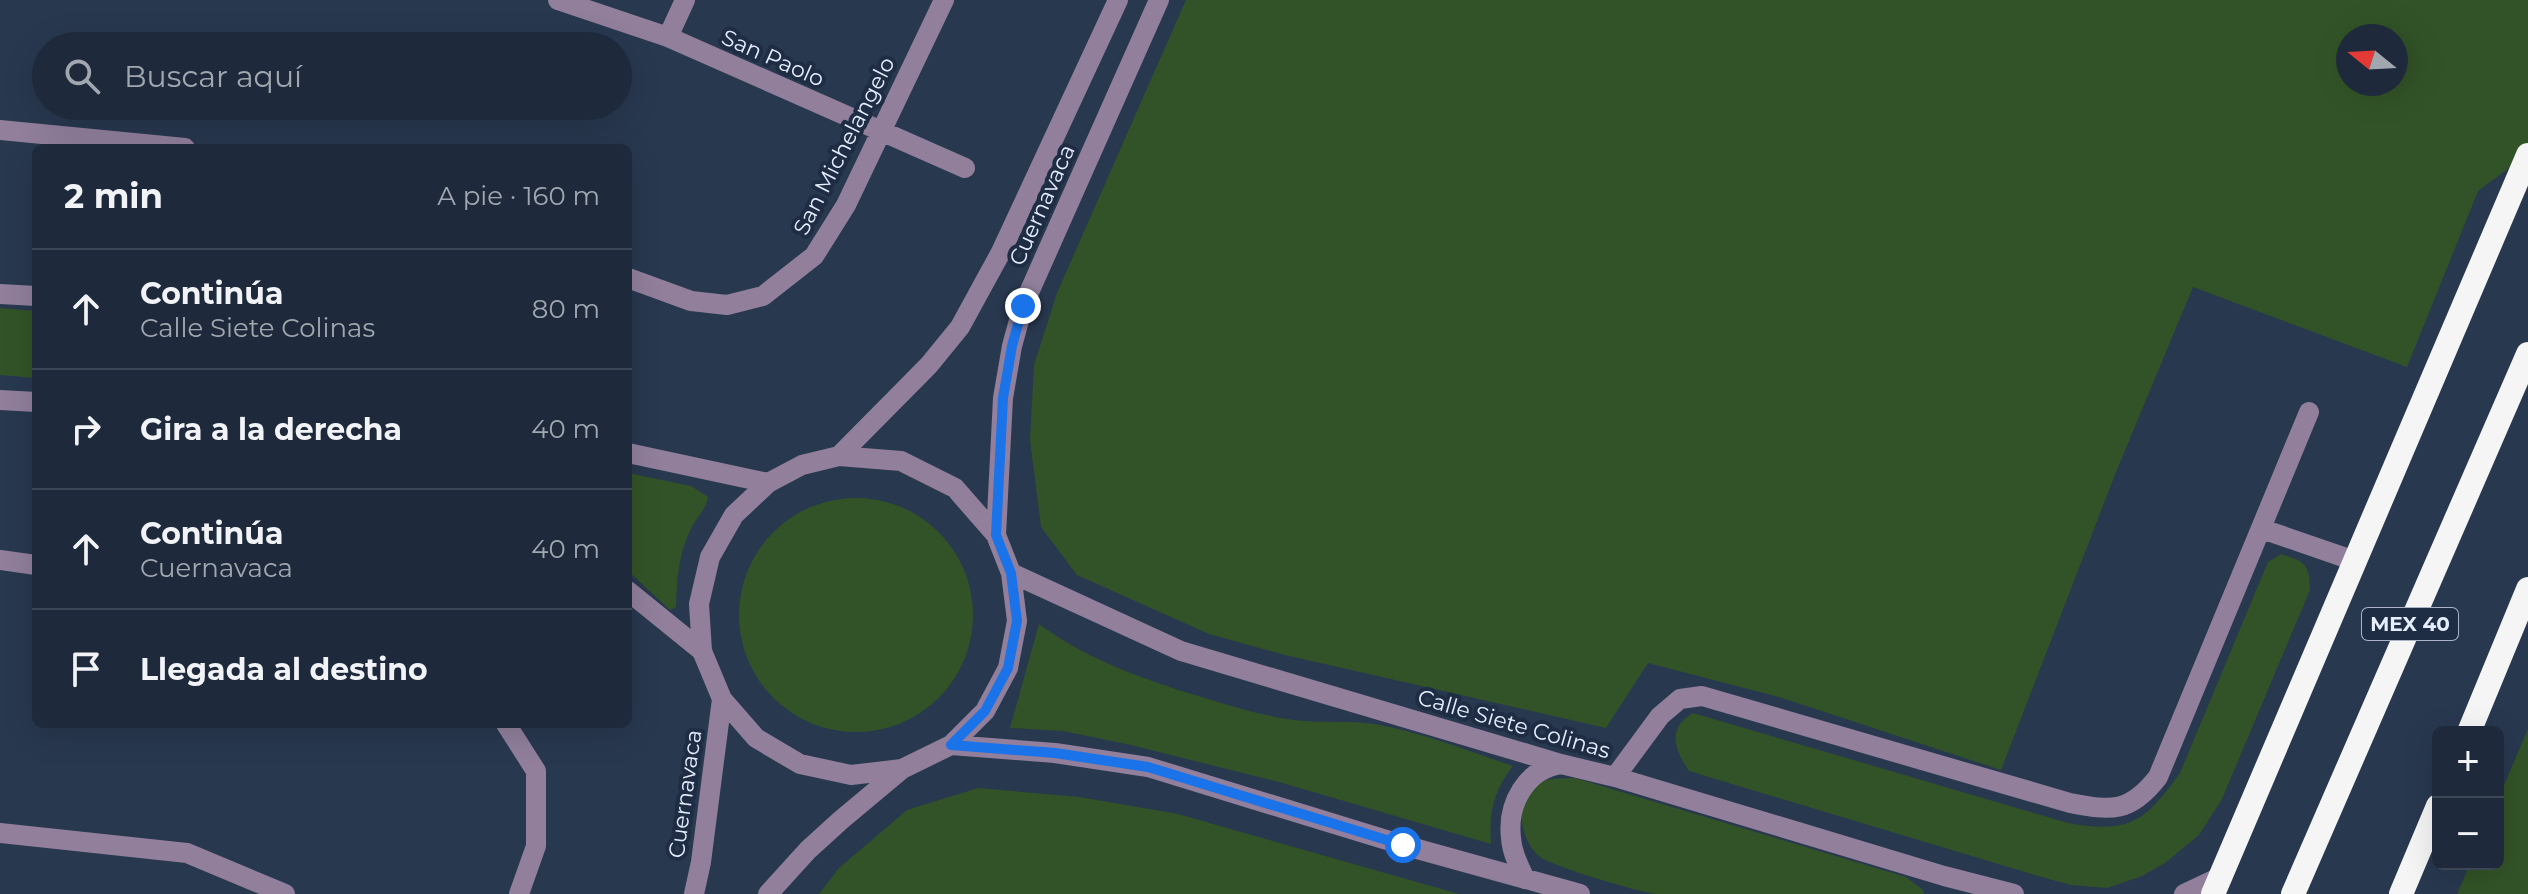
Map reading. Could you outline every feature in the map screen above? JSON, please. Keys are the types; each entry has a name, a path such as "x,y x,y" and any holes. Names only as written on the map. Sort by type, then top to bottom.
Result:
{"highway":[{"path":"2216,886 2528,155"},
{"name":"MEX 40","path":"2293,894 2528,354"},
{"path":"2471,726 2528,589"},
{"path":"2401,894 2432,820"}],"street":[{"name":"San Paolo","path":"558,0 668,37 965,168"},
{"path":"668,37 685,0"},
{"name":"San Michelangelo","path":"632,279 691,301 727,305 763,296 814,256 846,205 944,0"},
{"name":"Cuernavaca","path":"839,456 929,365 960,327 1001,252 1118,0"},
{"name":"Cuernavaca","path":"996,535 1003,398 1023,306 1159,0"},
{"path":"0,130 144,144"},
{"path":"0,294 32,296"},
{"path":"0,400 32,402"},
{"path":"1615,777 1660,716 1680,699 1702,696 2070,803 2099,809 2120,807 2143,796 2158,777 2309,412"},
{"path":"632,454 768,483"},
{"path":"768,894 819,840 902,769 951,745 985,711 1008,668 1017,621 1011,573 996,535 955,488 901,461 839,456 802,465 768,483 734,515 710,557 699,604 702,651 722,699 756,738 800,764 851,775 902,769"},
{"path":"2262,529 2355,561"},
{"path":"0,560 32,564"},
{"name":"Calle Siete Colinas","path":"1011,573 1181,651 1561,764 1615,777 1946,885 2014,894"},
{"path":"632,594 702,651"},
{"name":"Cuernavaca","path":"694,894 722,699"},
{"path":"510,728 536,771 536,846 519,894"},
{"path":"951,745 1055,753 1148,767 1580,894"},
{"path":"1525,879 1510,837 1518,794 1536,773 1547,766 1561,764"},
{"path":"0,833 187,853 285,894"},
{"path":"2184,894 2216,886"}],"green space":[{"path":"1186,0 2528,0 2528,154 2478,191 2407,367 2193,287 2116,472 2001,770 1779,697 1648,663 1606,728 1285,655 1209,634 1077,575 1041,527 1030,440 1034,365 1057,293"},
{"path":"0,308 32,311 32,378 0,375"},
{"path":"632,474 691,486 708,497 686,540 679,568 676,607 670,610 632,575"},
{"path":"856,498 901,507 921,518 938,533 953,550 964,570 973,615 964,660 953,680 938,697 921,712 901,723 856,732 811,723 791,712 774,697 759,680 748,660 739,615 748,570 759,550 774,533 791,518 811,507"},
{"path":"2281,554 2304,565 2309,575 2310,590 2222,799 2199,835 2165,863 2142,876 2107,888 2071,885 2038,876 1689,771 1677,747 1679,725 1693,713 2068,823 2106,827 2121,825 2145,813 2180,773 2268,562"},
{"path":"1039,624 1077,648 1119,668 1227,705 1294,720 1385,726 1513,766 1501,784 1494,803 1491,844 1279,782 1131,745 1063,731 1010,728"},
{"path":"2528,729 2528,894 2457,894 2467,870 2504,870 2504,785"},
{"path":"1575,778 1906,877 1924,894 1656,894 1577,872 1540,857 1527,841 1522,820 1525,799 1539,783"},
{"path":"978,788 1079,797 1178,814 1459,894 819,894 839,868 907,810"}],"route":[{"path":"1023,306 1003,398 996,535 1011,573 1017,621 1008,668 985,711 951,745 1055,753 1148,767 1403,845"}]}
